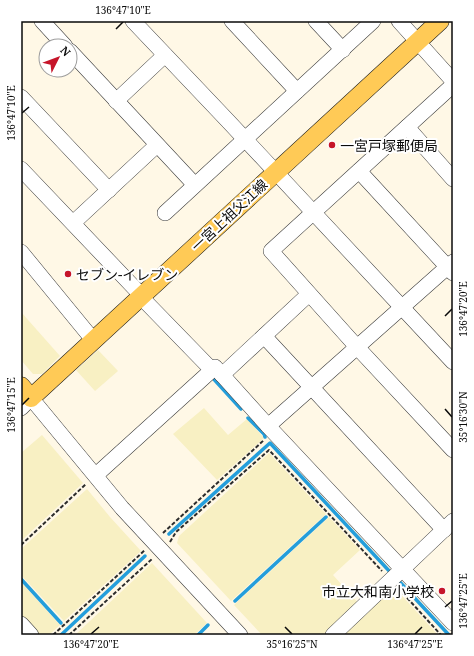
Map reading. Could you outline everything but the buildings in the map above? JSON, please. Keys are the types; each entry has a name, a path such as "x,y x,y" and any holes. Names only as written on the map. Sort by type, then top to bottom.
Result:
{"main road":[{"name":"一宮上祖父江線","path":"24,397 94,341 440,21"}],"street":[{"path":"42,21 58,38"},
{"path":"232,21 297,91"},
{"path":"316,21 343,50"},
{"path":"165,213 373,21"},
{"path":"399,21 453,81"},
{"path":"135,22 453,362"},
{"path":"116,101 166,55"},
{"path":"78,61 194,185"},
{"path":"453,85 271,252 453,450"},
{"path":"21,97 109,190"},
{"path":"407,127 453,179"},
{"path":"73,223 158,145"},
{"path":"268,426 402,307 451,267 359,171"},
{"path":"24,179 73,223 141,296 217,372 268,426 396,576 453,623"},
{"path":"21,252 94,341"},
{"path":"96,476 217,372 264,336 309,294"},
{"path":"264,336 312,388 449,525 334,635"},
{"path":"24,397 96,476 122,508 240,635"},
{"path":"21,624 31,635"}],"path":[{"path":"68,635 162,551 176,532 269,450 396,576 441,635"},
{"path":"21,545 96,476"}],"shaded area":[{"path":"21,312 60,356 42,374 33,374 21,360"},
{"path":"98,350 118,371 95,391 76,370"},
{"path":"204,408 228,435 247,419 264,438 217,480 173,434"},
{"path":"42,435 83,483 21,541 21,453"},
{"path":"269,453 326,514 231,601 177,543 179,536"},
{"path":"87,489 141,551 64,621 21,575 21,549"},
{"path":"329,517 360,550 333,575 361,606 329,635 262,635 234,605"},
{"path":"152,563 207,623 194,635 75,635"},
{"path":"21,582 60,625 49,635 36,635 21,619"},
{"path":"393,586 438,635 339,635"}],"waterway":[{"path":"211,376 241,409"},
{"path":"248,418 264,434 265,437"},
{"path":"169,534 270,443 392,574"},
{"path":"235,601 326,517"},
{"path":"61,635 145,556"},
{"path":"21,579 61,623"},
{"path":"397,579 449,635"},
{"path":"198,635 208,625"}],"place":[{"name":"一宮戸塚郵便局","path":"332,145"},
{"name":"セブン-イレブン","path":"68,274"},
{"name":"市立大和南小学校","path":"442,591"}]}
